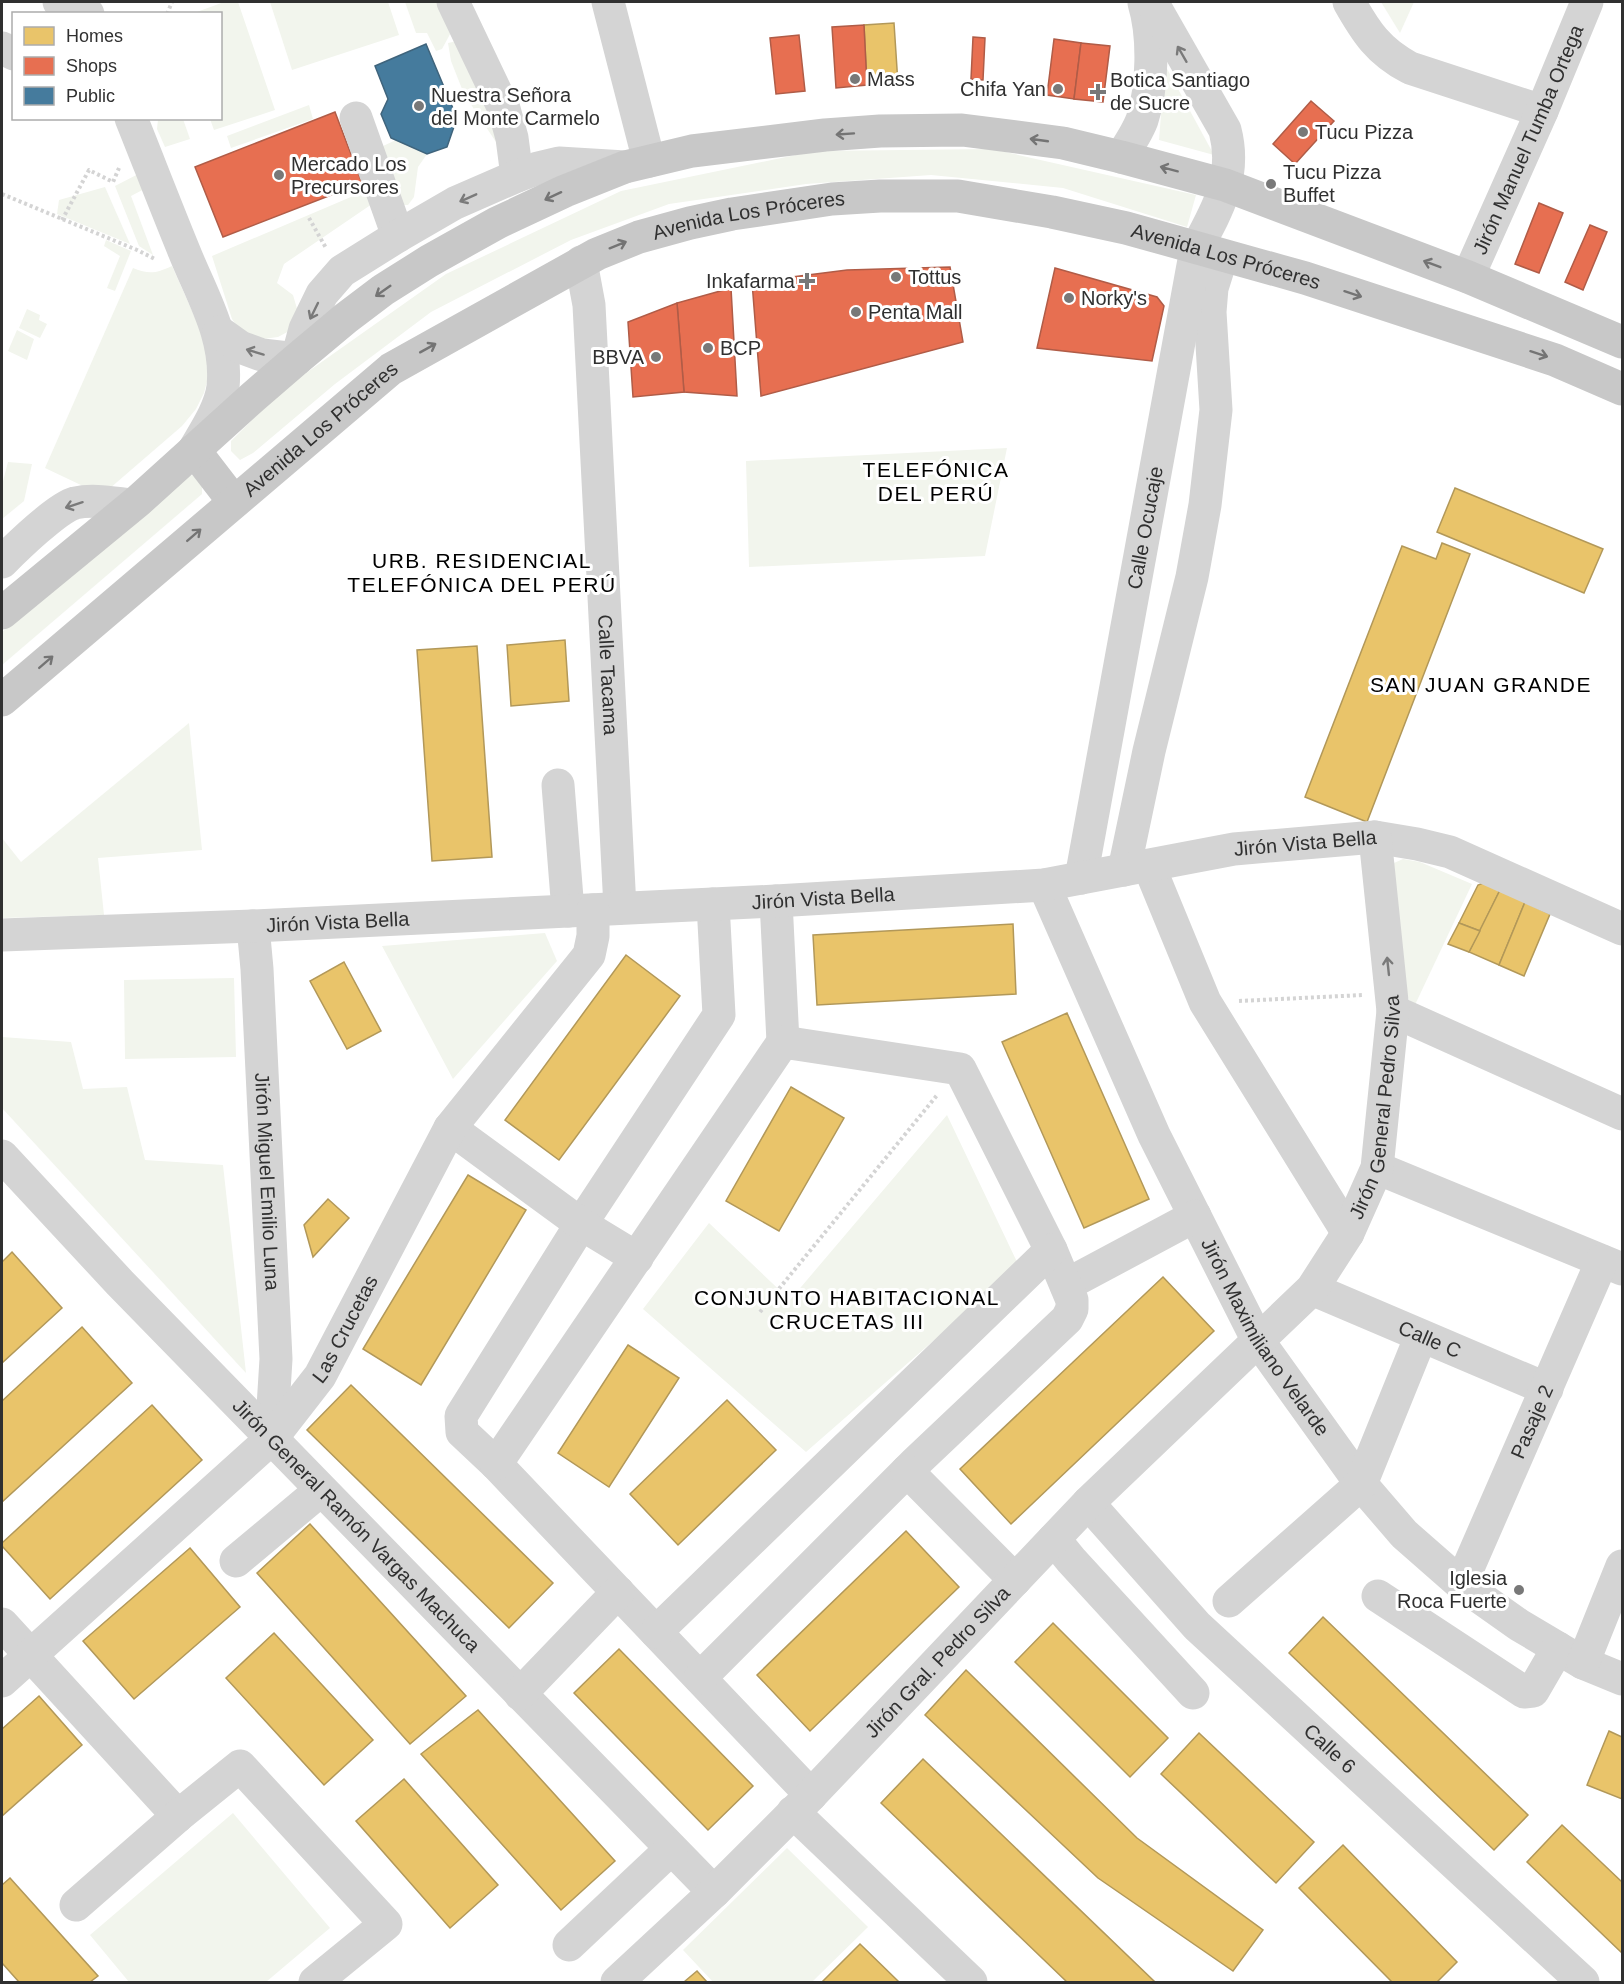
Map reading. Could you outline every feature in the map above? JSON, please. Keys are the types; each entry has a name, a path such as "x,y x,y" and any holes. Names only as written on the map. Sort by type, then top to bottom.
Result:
{"main road":[{"path":"2,613 132,505 297,359 383,291 429,261 496,223 565,191 637,164 692,151 879,131 962,130 1063,143 1225,185 1468,277 1623,342"},
{"name":"Avenida Los Próceres","path":"2,700 391,369 581,262 639,237 750,210 832,199 880,196 958,196 1052,212 1125,228 1305,278 1555,360 1623,389"},
{"path":"194,450 234,502"}],"street":[{"path":"59,2 83,12"},
{"path":"453,2 504,109 512,138 517,176"},
{"path":"219,332 240,347 262,355 297,359 305,329 322,294 342,272 455,203 517,176 559,163 637,164 608,2"},
{"path":"1120,156 1132,141 1147,101 1151,44 1144,2"},
{"name":"Calle Ocucaje","path":"1081,878 1209,252 1214,215 1230,166 1229,145 1225,130 1152,2"},
{"path":"1349,2 1376,43 1391,58 1410,68 1542,111"},
{"name":"Jirón Manuel Tumba Ortega","path":"1468,277 1542,111 1587,2"},
{"path":"504,109 559,163"},
{"path":"356,118 398,236"},
{"path":"132,120 184,252 219,332 224,370 222,390 213,416 194,450"},
{"path":"1209,252 1216,410 1205,505 1192,577 1149,751 1137,868 1205,1002 1348,1233"},
{"name":"Calle Tacama","path":"581,262 588,304 594,910"},
{"path":"2,562 58,512 73,504 90,501 132,505"},
{"path":"558,785 594,910"},
{"name":"Jirón Vista Bella","path":"2,935 594,910 1044,885 1234,849 1375,837 1450,852 1623,929"},
{"name":"Jirón General Pedro Silva","path":"1257,1340 1312,1289 1348,1233 1377,1168 1392,1002 1375,837"},
{"name":"Jirón Maximiliano Velarde","path":"1044,885 1154,1135 1257,1340 1361,1484 1404,1534 1461,1584 1519,1625 1570,1655 1623,1679"},
{"path":"496,1464 783,1042 776,901"},
{"path":"713,904 719,1015 581,1224 461,1416 462,1432 496,1464 700,1678 802,1803 971,1983"},
{"name":"Las Crucetas","path":"2,1681 271,1438 320,1376 450,1128 589,955 593,936 594,910"},
{"name":"Jirón Miguel Emilio Luna","path":"253,926 276,1359 271,1438"},
{"path":"1392,1002 1623,1114"},
{"path":"700,1678 907,1471 1067,1319 1072,1309 1072,1300 1051,1250 960,1069 783,1042"},
{"path":"450,1128 581,1224 637,1258"},
{"name":"Jirón General Ramón Vargas Machuca","path":"2,1155 120,1283 714,1892"},
{"path":"1377,1168 1612,1265"},
{"path":"1066,1285 1195,1216"},
{"path":"656,1632 1051,1250"},
{"name":"Pasaje 2","path":"1461,1584 1547,1389 1612,1265"},
{"name":"Calle C","path":"1312,1289 1547,1389"},
{"path":"1228,1601 1361,1484 1421,1336"},
{"name":"Jirón Gral. Pedro Silva","path":"617,1983 714,1892 802,1803 1088,1503 1257,1340"},
{"path":"276,1359 320,1376"},
{"path":"907,1471 1015,1580"},
{"path":"236,1561 321,1490"},
{"name":"Calle 6","path":"1088,1503 1197,1626 1583,1983"},
{"path":"1054,1539 1193,1693"},
{"path":"1378,1596 1524,1692 1533,1690 1570,1655 1623,1566"},
{"path":"520,1694 618,1592"},
{"path":"2,1624 29,1656 178,1815"},
{"path":"76,1905 178,1815 240,1766 386,1924 323,1980"},
{"path":"569,1945 670,1849"}],"path":[{"path":"62,220 89,170 113,182 120,163"},
{"path":"2,194 156,260 184,252"},
{"path":"309,218 324,246"},
{"path":"1205,1002 1392,1002"},
{"path":"760,1312 960,1069"}],"shaded area":[{"path":"224,2 238,2 275,110 214,130 210,120 222,120 222,12 197,12"},
{"path":"270,2 388,2 399,35 292,70"},
{"path":"405,2 447,2 456,23 442,49 436,51 427,33 416,33"},
{"path":"1381,2 1414,2 1400,33"},
{"path":"462,40 500,148 464,94 451,61 448,43"},
{"path":"1165,65 1214,155 1159,140"},
{"path":"309,105 313,119 231,148 227,136"},
{"path":"158,120 183,120 190,139 165,147 157,129"},
{"path":"396,140 427,154 418,167 414,197 408,205 400,205 383,146"},
{"path":"992,149 1196,195 1187,227 1063,188 931,175 806,184 669,204 571,240 431,312 335,384 253,453 240,460 231,451 231,441 282,390 446,274 621,191 815,151"},
{"path":"146,170 150,186 131,196 153,255 139,246 115,186"},
{"path":"105,187 130,244 57,214 59,200"},
{"path":"372,188 375,202 284,264 277,283 293,295 298,312 293,329 278,337 263,339 240,331 232,319 212,256"},
{"path":"106,240 131,251 115,291 107,288 120,256 104,246"},
{"path":"172,266 206,342 209,374 204,393 196,409 182,426 102,495 45,468 133,268 153,272"},
{"path":"27,309 40,315 39,320 47,324 40,338 19,328"},
{"path":"17,330 34,339 27,360 8,351"},
{"path":"1007,448 985,556 749,567 746,461"},
{"path":"8,462 32,464 24,501 2,519 2,485"},
{"path":"193,475 202,484 202,494 2,665 2,632 185,477"},
{"path":"189,723 202,850 98,858 104,915 2,918 2,838 21,862"},
{"path":"1403,859 1420,862 1472,884 1413,1009 1398,974 1394,863"},
{"path":"545,933 557,961 453,1079 382,946"},
{"path":"234,978 236,1057 125,1059 124,980"},
{"path":"2,1037 71,1042 83,1089 127,1087 145,1160 223,1165 246,1373 2,1108"},
{"path":"947,1115 1019,1266 806,1452 643,1309 709,1223 790,1300"},
{"path":"233,1813 330,1928 266,1982 129,1982 90,1935"},
{"path":"787,1848 868,1927 812,1982 713,1982 683,1950"}],"building: Homes":[{"path":"894,23 898,84 867,85 864,25"},
{"path":"1455,488 1603,549 1584,593 1437,532"},
{"path":"1442,543 1470,554 1367,822 1305,797 1402,546 1436,559"},
{"path":"565,640 569,701 511,706 507,645"},
{"path":"477,646 492,857 432,861 417,650"},
{"path":"1486,882 1500,890 1480,931 1459,923 1478,885"},
{"path":"1500,890 1525,902 1499,965 1469,952"},
{"path":"1525,902 1550,914 1524,976 1499,965"},
{"path":"1459,923 1480,931 1469,952 1448,944"},
{"path":"1013,924 1016,994 817,1005 813,935"},
{"path":"626,955 680,996 559,1160 505,1120"},
{"path":"344,962 381,1031 347,1049 310,981"},
{"path":"1067,1013 1149,1199 1084,1228 1002,1042"},
{"path":"791,1087 844,1118 779,1231 726,1201"},
{"path":"468,1175 526,1210 421,1385 363,1349"},
{"path":"328,1199 349,1218 313,1257 304,1225"},
{"path":"12,1252 62,1308 2,1363 2,1262"},
{"path":"1163,1277 1214,1331 1011,1524 960,1469"},
{"path":"82,1327 132,1383 2,1502 2,1401"},
{"path":"628,1345 679,1378 609,1487 558,1453"},
{"path":"351,1385 553,1583 509,1628 307,1430"},
{"path":"727,1400 776,1450 678,1545 630,1494"},
{"path":"152,1405 202,1460 50,1599 2,1546 2,1543"},
{"path":"310,1524 466,1696 410,1744 257,1573"},
{"path":"906,1531 959,1587 810,1731 757,1675"},
{"path":"190,1548 240,1607 134,1699 83,1641"},
{"path":"1323,1617 1528,1815 1494,1850 1289,1653"},
{"path":"1053,1623 1168,1738 1130,1777 1015,1662"},
{"path":"274,1633 373,1740 324,1785 226,1678"},
{"path":"619,1649 753,1786 708,1830 574,1693"},
{"path":"966,1670 1137,1838 1263,1930 1233,1971 1098,1878 925,1715"},
{"path":"39,1696 82,1745 2,1816 2,1729"},
{"path":"478,1710 615,1861 561,1910 421,1754"},
{"path":"1609,1731 1622,1737 1622,1799 1587,1785"},
{"path":"1199,1733 1314,1842 1276,1883 1161,1774"},
{"path":"923,1759 1155,1982 1067,1982 881,1803"},
{"path":"404,1779 498,1885 450,1928 356,1821"},
{"path":"1562,1825 1622,1882 1622,1953 1527,1862"},
{"path":"1343,1845 1457,1962 1437,1982 1392,1982 1299,1888"},
{"path":"10,1878 98,1976 90,1982 19,1982 2,1963 2,1885"},
{"path":"860,1944 899,1982 822,1982"},
{"path":"697,1971 707,1982 684,1982"}],"building: Shops":[{"path":"864,25 867,85 836,88 832,27"},
{"path":"799,35 805,91 776,94 770,38"},
{"path":"973,37 985,38 983,80 971,79"},
{"path":"1054,39 1081,43 1074,99 1047,95"},
{"path":"1081,43 1110,46 1103,102 1074,99"},
{"name":"Tucu Pizza","path":"1311,101 1334,121 1295,164 1273,144"},
{"name":"Mercado Los Precursores","path":"335,112 362,183 223,237 195,167"},
{"path":"1539,203 1563,213 1539,273 1515,264"},
{"path":"1590,225 1607,232 1583,290 1565,282"},
{"name":"Penta Mall","path":"950,267 963,342 761,396 752,282 847,270"},
{"path":"1055,268 1157,297 1164,306 1152,361 1037,348"},
{"name":"BCP","path":"731,288 737,396 684,392 677,303"},
{"name":"BBVA","path":"677,303 684,392 633,397 628,322"}],"building: Public":[{"name":"Nuestra Señora del Monte Carmelo","path":"426,44 457,118 447,147 427,154 391,138 381,114 388,99 375,66"}],"place":[{"name":"Mass","path":"855,79"},
{"name":"Chifa Yan","path":"1058,89"},
{"name":"Botica Santiago de Sucre","path":"1098,92"},
{"name":"Nuestra Señora del Monte Carmelo","path":"419,106"},
{"name":"Tucu Pizza","path":"1303,132"},
{"name":"Mercado Los Precursores","path":"279,175"},
{"name":"Tucu Pizza Buffet","path":"1271,184"},
{"name":"Tottus","path":"896,277"},
{"name":"Inkafarma","path":"807,281"},
{"name":"Norky's","path":"1069,298"},
{"name":"Penta Mall","path":"856,312"},
{"name":"BCP","path":"708,348"},
{"name":"BBVA","path":"656,357"},
{"name":"Iglesia Roca Fuerte","path":"1519,1590"}],"district":[{"name":"TELEFÓNICA DEL PERÚ","path":"936,482"},
{"name":"URB. RESIDENCIAL TELEFÓNICA DEL PERÚ","path":"482,573"},
{"name":"SAN JUAN GRANDE","path":"1481,685"},
{"name":"CONJUNTO HABITACIONAL CRUCETAS III","path":"847,1310"}]}
